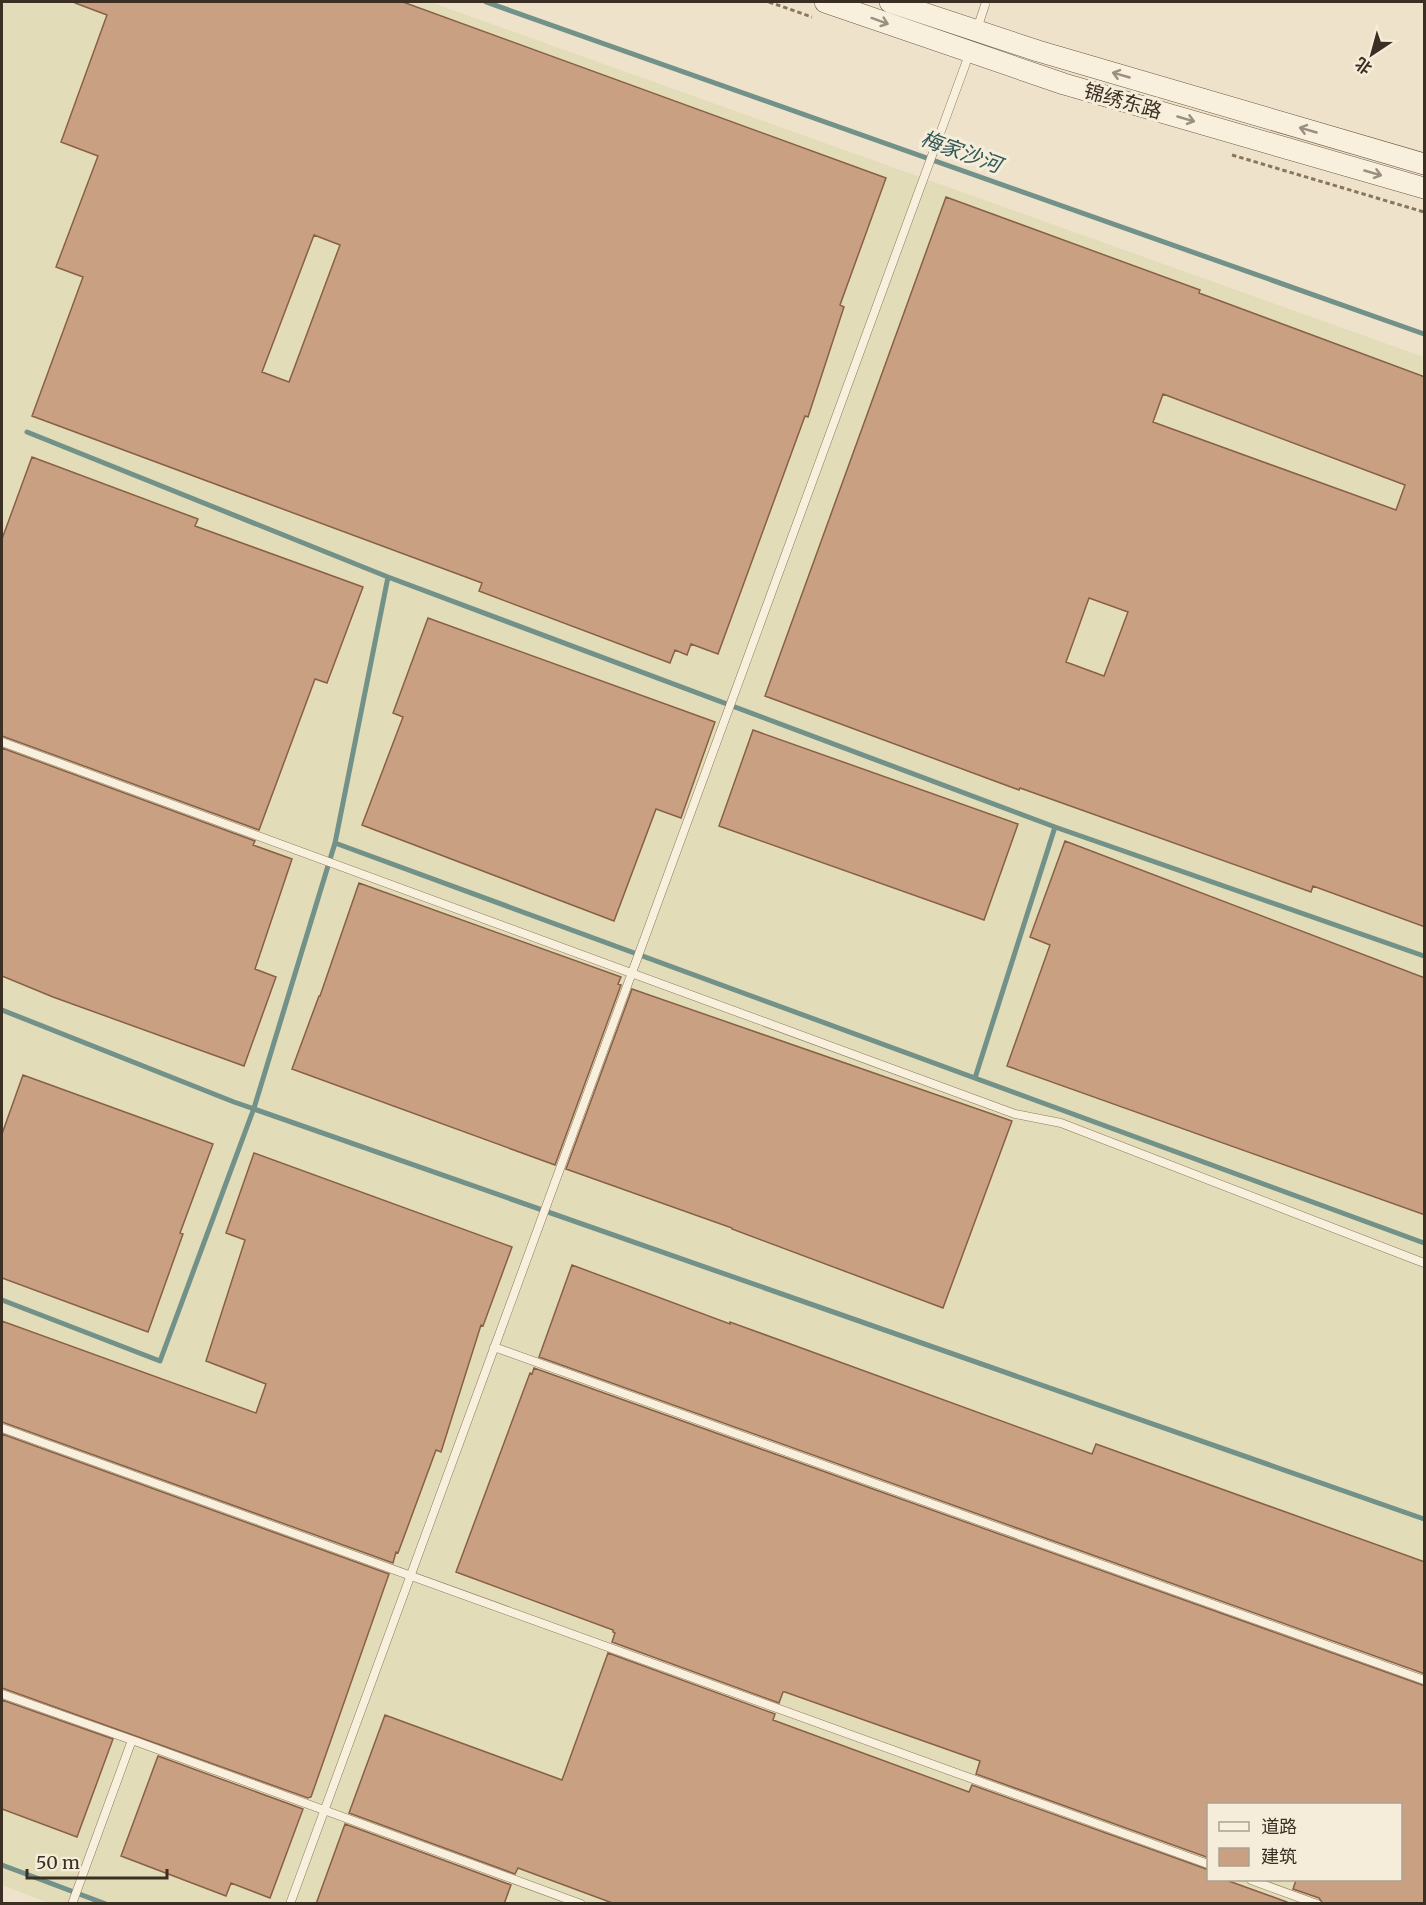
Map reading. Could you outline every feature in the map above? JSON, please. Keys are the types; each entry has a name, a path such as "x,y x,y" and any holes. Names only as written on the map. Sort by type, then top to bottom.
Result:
{"main road":[{"name":"锦绣东路","path":"825,2 1064,84 1425,188"},
{"name":"锦绣东路","path":"890,2 1049,54 1425,164"}],"lane":[{"path":"290,1904 970,52 985,5"},
{"path":"2,742 1015,1114 1061,1123 1425,1263"},
{"path":"494,1347 1425,1680"},
{"path":"2,1428 1207,1863"},
{"path":"2,1694 581,1904"},
{"path":"73,1902 132,1740"},
{"path":"1254,1881 1317,1904"}],"shaded area":[{"path":"2,2 430,2 1424,357 1424,1903 51,1904 2,1885"}],"building":[{"path":"403,2 886,178 840,305 844,307 808,417 805,416 718,654 691,644 687,655 675,650 670,663 479,591 482,583 32,416 83,277 56,267 98,156 61,142 107,15 75,3","holes":["314,235 340,245 289,382 262,372"]},
{"path":"946,197 1200,290 1199,293 1425,377 1425,927 1313,886 1311,892 1020,788 1019,790 765,696","holes":["1163,394 1405,485 1396,510 1153,422","1089,598 1128,612 1104,676 1066,662"]},
{"path":"32,457 198,519 195,526 363,587 327,683 315,679 259,830 2,736 2,539"},
{"path":"428,618 715,722 681,818 656,809 614,921 362,825 403,717 393,713"},
{"path":"753,730 1018,824 984,920 719,826"},
{"path":"2,748 255,841 253,845 292,859 255,969 276,977 244,1066 53,997 2,976"},
{"path":"1065,841 1425,978 1425,1215 1007,1066 1050,945 1030,937"},
{"path":"359,883 621,977 618,984 621,985 555,1165 292,1069"},
{"path":"632,989 1012,1121 943,1308 732,1228 566,1169"},
{"path":"23,1075 213,1144 180,1233 183,1234 148,1332 2,1278 2,1134"},
{"path":"254,1153 512,1247 483,1326 481,1325 441,1452 436,1450 393,1563 2,1422 2,1321 256,1413 266,1384 206,1361 245,1240 226,1233"},
{"path":"572,1265 1092,1454 1096,1444 1425,1562 1425,1674 539,1357"},
{"path":"534,1368 1425,1686 1425,1904 1323,1904 1319,1898 1293,1889 1296,1881 1402,1881 1402,1803 1207,1803 1207,1857 976,1774 980,1761 785,1692 779,1703 612,1642 615,1633 613,1630 456,1572 530,1373 532,1374"},
{"path":"2,1434 389,1574 311,1797 308,1798 2,1688"},
{"path":"608,1653 775,1714 773,1720 969,1792 972,1785 1207,1869 1207,1881 1229,1881 1287,1902 1287,1904 615,1904 518,1868 515,1874 349,1813 385,1715 562,1780"},
{"path":"2,1700 113,1739 77,1837 2,1809"},
{"path":"158,1756 303,1809 270,1898 231,1883 226,1896 121,1856"},
{"path":"345,1824 511,1885 504,1904 316,1904"}],"waterway":[{"name":"梅家沙河","path":"486,2 1424,334"},
{"path":"2,1300 160,1361 254,1108 335,843 388,577 27,432"},
{"path":"388,577 1055,827 975,1078"},
{"path":"1055,827 1424,956"},
{"path":"335,843 1424,1243"},
{"path":"2,1010 234,1102 1424,1519"},
{"path":"2,1865 106,1904"}]}
